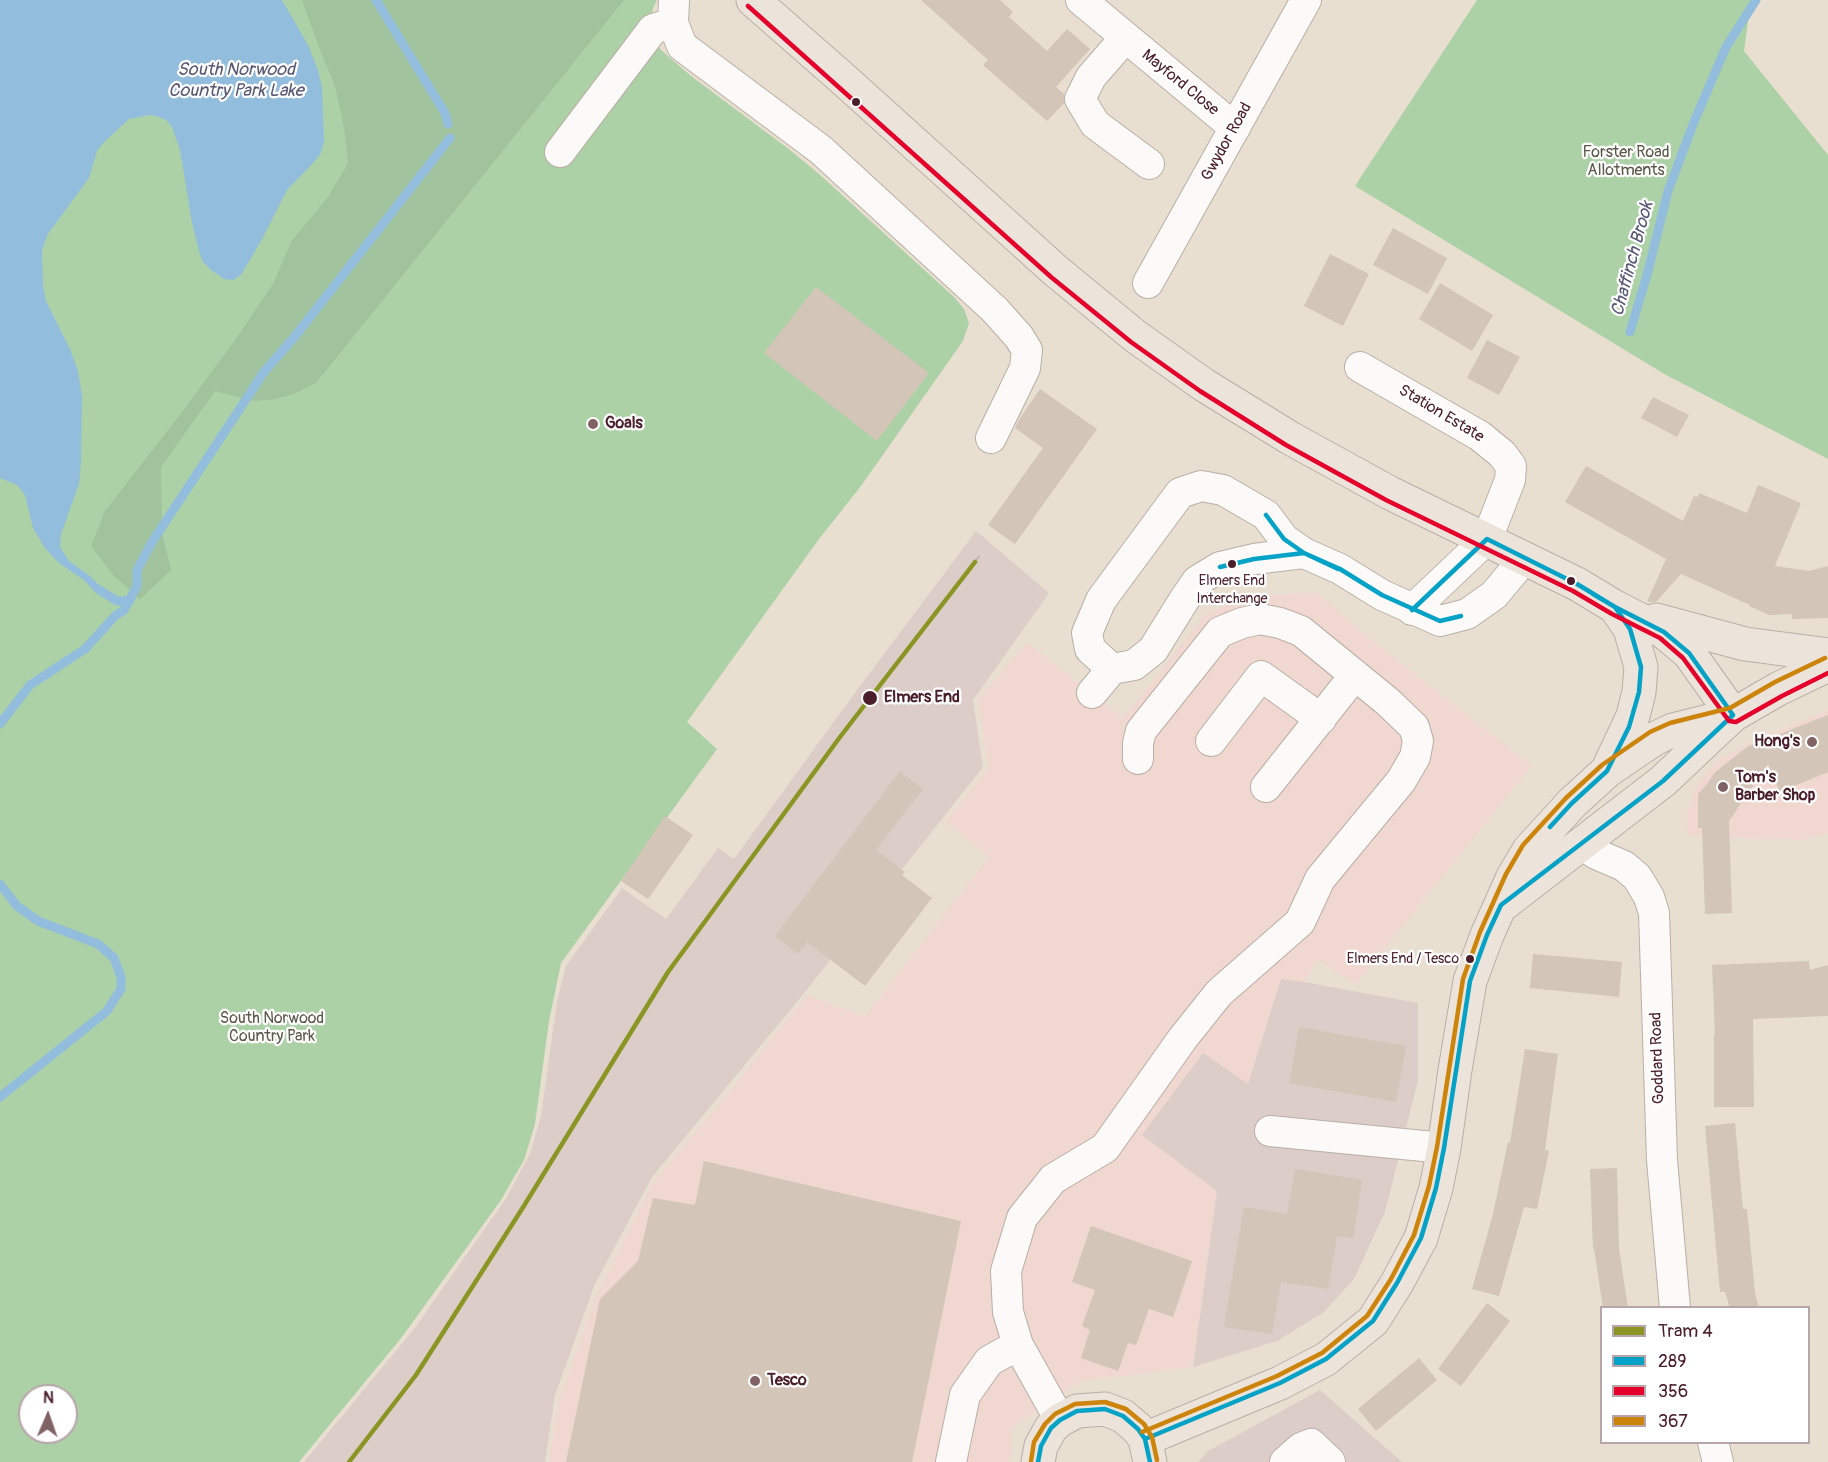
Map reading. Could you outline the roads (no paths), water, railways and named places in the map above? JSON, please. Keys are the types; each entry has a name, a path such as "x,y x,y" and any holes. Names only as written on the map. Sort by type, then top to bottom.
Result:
{"main road":[{"path":"753,0 1056,271 1146,344 1204,385 1290,438 1390,493 1577,584 1614,607 1664,632 1689,653 1733,715"},
{"path":"1614,607 1745,644 1828,654"},
{"path":"1607,771 1633,716 1639,692 1641,667 1630,629 1614,607"},
{"path":"1501,905 1663,781 1733,715 1778,689 1828,665"},
{"path":"1038,1462 1041,1446 1051,1428 1077,1411 1105,1409 1124,1416 1138,1429 1148,1450 1326,1359 1373,1321 1397,1283 1420,1238 1436,1188 1444,1148 1470,981 1487,935 1528,850 1572,803 1607,771 1654,739 1673,730 1733,715"}],"street":[{"name":"Mayford Close","path":"1081,0 1235,128"},
{"name":"Gwydor Road","path":"1148,283 1306,0"},
{"path":"560,152 653,29 673,11 682,46 820,150 995,310 1020,337 1027,350 1025,368 991,438"},
{"name":"Mayford Close","path":"1125,38 1090,77 1080,99 1095,124 1149,164"},
{"name":"Station Estate","path":"1360,367 1480,436 1502,454 1511,466 1510,480 1487,539"},
{"path":"1112,669 1090,649 1087,633 1101,600 1180,493 1201,486 1223,490 1266,514 1284,539 1304,553 1340,569 1382,595 1412,610 1440,621 1467,614 1494,595 1525,558"},
{"path":"1412,610 1487,539"},
{"path":"1092,693 1112,669 1134,665 1153,650 1197,581 1220,567 1254,559 1304,553"},
{"path":"1060,1420 1018,1345 1008,1312 1006,1271 1022,1218 1053,1179 1105,1148 1183,1038 1220,993 1300,921 1320,879 1401,780 1414,757 1418,741 1414,727 1355,675 1301,632 1280,623 1260,619 1220,632 1141,731 1138,742 1138,759"},
{"path":"1266,787 1355,675"},
{"path":"1211,741 1261,676 1321,719"},
{"name":"Goddard Road","path":"1582,844 1596,854 1624,866 1637,877 1649,897 1654,913 1662,1160 1675,1306"},
{"path":"1270,1131 1444,1148"},
{"path":"951,1462 965,1395 989,1361 1018,1345"},
{"path":"1285,1462 1301,1448 1311,1444 1330,1462"},
{"path":"1713,1444 1718,1462"}],"water":[{"name":"South Norwood Country Park Lake","path":"0,0 282,0 308,45 322,88 324,141 321,153 287,190 241,275 233,280 224,279 203,262 192,223 180,150 172,127 166,120 159,117 150,115 129,119 103,143 97,151 89,178 48,234 42,250 46,301 70,349 78,371 82,396 79,484 61,534 60,547 69,561 99,585 94,591 85,581 58,562 45,548 33,528 25,495 17,485 0,478"}],"waterway":[{"path":"376,0 445,113 448,124"},
{"name":"Chaffinch Brook","path":"1630,332 1668,191 1694,122 1726,47 1756,0"},
{"path":"0,724 30,685 85,649 115,616 124,610 137,586 137,570 152,542 264,372 296,335 450,138"},
{"path":"98,589 117,601 130,601"},
{"path":"0,884 17,906 38,921 98,944 114,958 121,977 121,989 107,1011 0,1097"}],"tram line":[{"path":"975,562 979,556"},
{"name":"4","path":"349,1462 416,1375 522,1209 668,972 840,737 975,562"}],"place":[{"name":"Goals","path":"593,424"},
{"name":"Elmers End Interchange","path":"1232,564"},
{"name":"Elmers End","path":"870,698"},
{"name":"Hong's","path":"1812,742"},
{"name":"Tom's Barber Shop","path":"1723,787"},
{"name":"Elmers End / Tesco","path":"1470,959"},
{"name":"Tesco","path":"755,1381"}],"park label":[{"name":"Forster Road Allotments","path":"1626,162"},
{"name":"South Norwood Country Park","path":"272,1028"}]}
